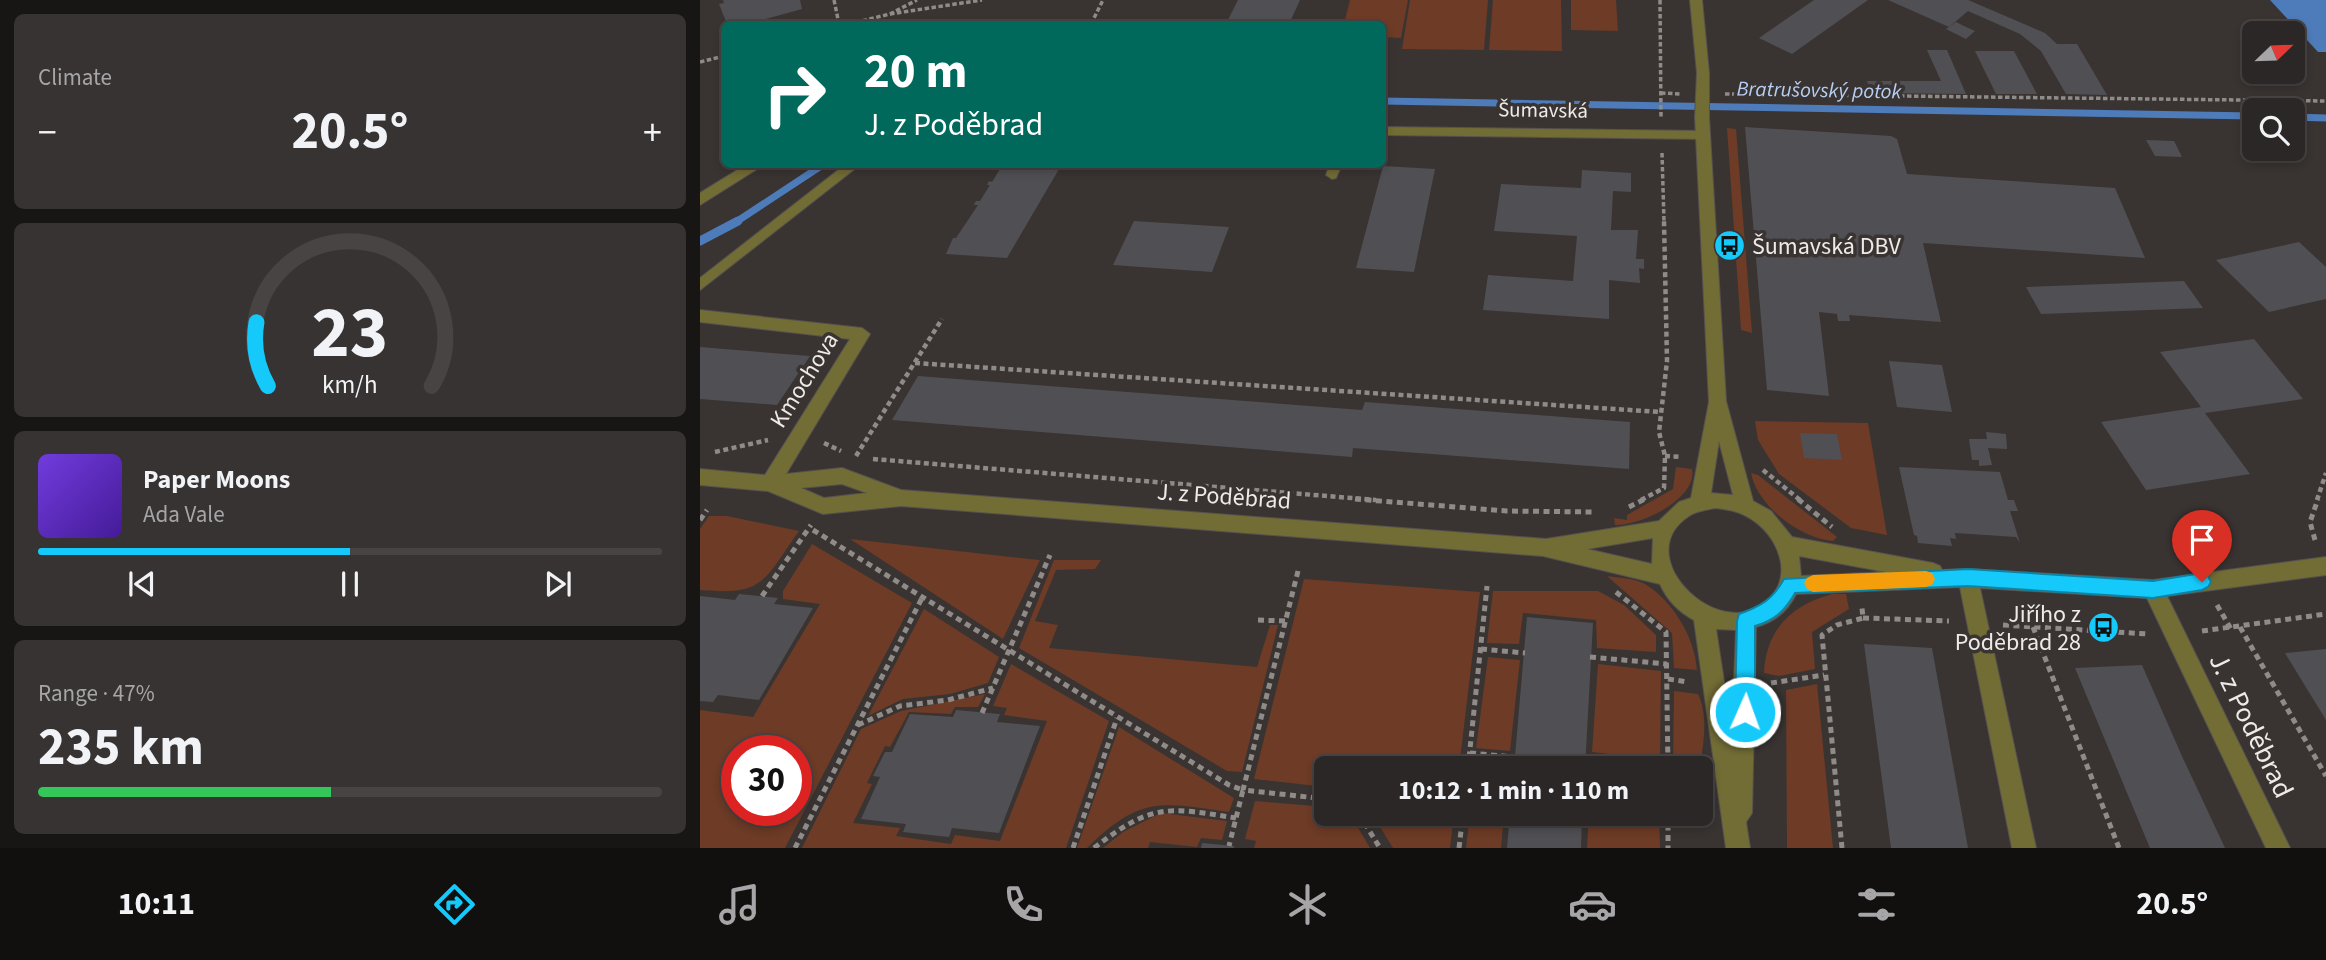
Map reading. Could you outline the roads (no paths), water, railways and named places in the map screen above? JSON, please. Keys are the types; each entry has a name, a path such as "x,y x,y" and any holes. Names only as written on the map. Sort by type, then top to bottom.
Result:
{"street":[{"path":"1696,0 1695,96 1704,135 1717,401 1745,506"},
{"path":"700,200 752,168"},
{"name":"Kmochova","path":"700,316 862,334 770,483"},
{"path":"1700,501 1717,401"},
{"name":"J. z Poděbrad","path":"700,477 770,483 842,476 901,498"},
{"name":"J. z Poděbrad","path":"770,483 823,506 901,498 1543,547 1663,576"},
{"path":"1715,500 1745,506 1763,516 1778,530 1787,545 1793,565 1790,585 1781,601 1766,614 1746,621 1726,622 1704,615 1672,592 1663,576 1658,556 1660,539 1672,517 1700,501 1715,500"},
{"name":"J. z Poděbrad","path":"1543,547 1665,528"},
{"path":"1787,545 1968,578"},
{"path":"1790,585 1968,578 2153,589 2326,566"},
{"path":"1968,578 2024,848"},
{"name":"J. z Poděbrad","path":"2153,589 2278,848"},
{"path":"1704,615 1739,848"},
{"path":"1739,848 1746,621"}],"lane":[{"name":"Šumavská","path":"1386,131 1704,135"},
{"path":"700,285 850,168"}],"water":[{"path":"2270,0 2326,0 2326,52 2318,52 2305,38 2305,21 2289,21"}],"waterway":[{"name":"Bratrušovský potok","path":"1386,101 2242,116"},
{"name":"Bratrušovský potok","path":"2305,117 2326,118"},
{"name":"Bratrušovský potok","path":"736,222 818,168"},
{"name":"Bratrušovský potok","path":"700,241 738,221"}],"place":[{"name":"Šumavská DBV","path":"1729,246"},
{"name":"Jiřího z Poděbrad 28","path":"2104,628"}]}
